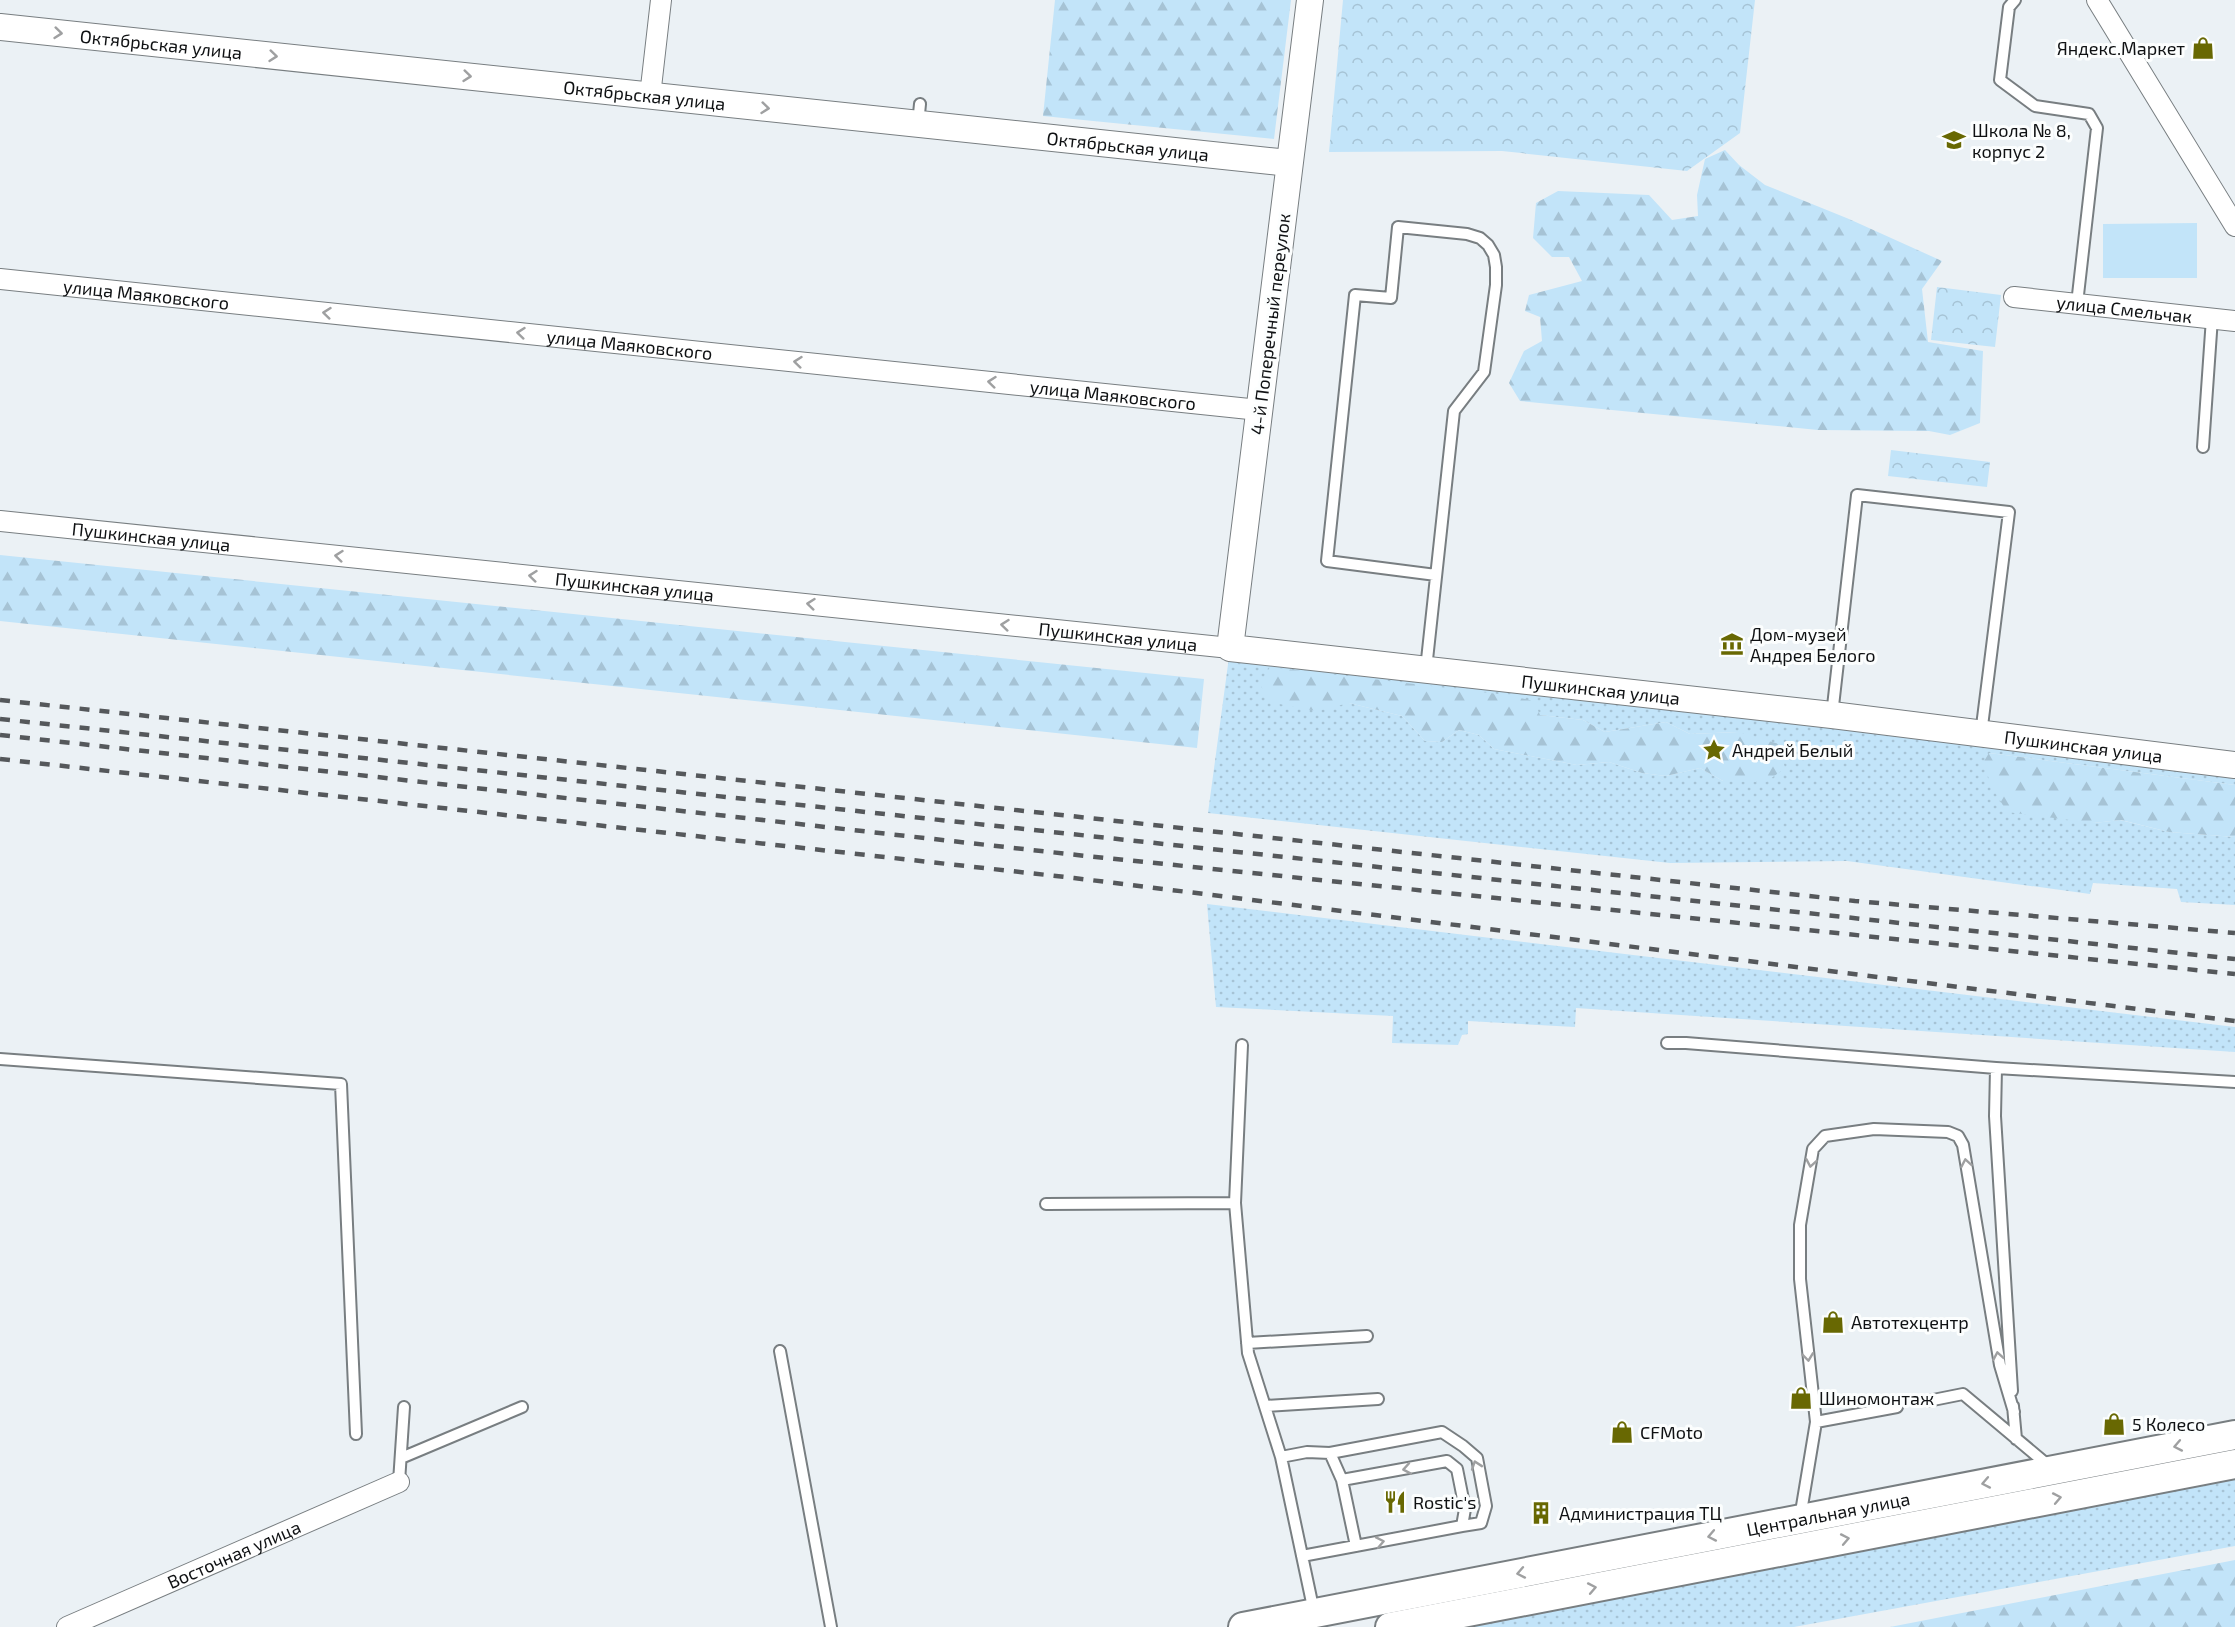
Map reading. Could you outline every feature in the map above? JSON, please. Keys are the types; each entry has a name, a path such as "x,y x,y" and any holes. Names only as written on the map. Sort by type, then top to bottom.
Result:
{"main road":[{"name":"Центральная улица","path":"1243,1627 2235,1435"},
{"name":"Центральная улица","path":"1390,1627 2235,1464"},
{"path":"1800,1519 1804,1547"}],"street":[{"path":"650,96 661,0"},
{"name":"4-й Поперечный переулок","path":"1230,648 1310,0"},
{"path":"2097,0 2235,226"},
{"name":"Октябрьская улица","path":"0,27 650,96 919,114 1289,163"},
{"name":"улица Маяковского","path":"0,279 1259,410"},
{"name":"улица Смельчак","path":"2014,297 2235,321"},
{"name":"Пушкинская улица","path":"0,521 1426,669 2235,765"},
{"name":"Восточная улица","path":"67,1627 399,1482"}],"lane":[{"path":"2015,0 2009,7 2000,80 2036,106 2089,114 2097,128 2078,295"},
{"path":"1426,669 1454,411 1484,372 1496,285 1496,267 1494,255 1488,245 1479,238 1467,234 1398,227 1391,298 1355,295 1327,561 1436,575"},
{"path":"2203,447 2212,318"},
{"path":"1832,716 1857,495 2008,512 1981,734"},
{"path":"1667,1043 1996,1068 2235,1082"},
{"path":"1242,1045 1235,1203 1248,1353 1281,1457 1314,1613"},
{"path":"0,1059 341,1084 356,1434"},
{"path":"1996,1068 1995,1116 2016,1439"},
{"path":"1800,1519 1816,1422 1800,1279 1800,1226 1813,1149 1826,1136 1874,1129 1948,1132 1958,1136 1963,1145 2000,1365 2014,1412"},
{"path":"1046,1204 1235,1203"},
{"path":"1247,1343 1366,1336"},
{"path":"780,1350 831,1627"},
{"path":"1928,1401 1963,1394 2054,1470"},
{"path":"1265,1406 1378,1399"},
{"path":"399,1482 404,1407"},
{"path":"401,1458 522,1407"},
{"path":"1816,1422 1897,1407"},
{"path":"1281,1457 1307,1452 1330,1453 1442,1432 1477,1458 1486,1506 1481,1523 1302,1556"},
{"path":"1330,1453 1342,1480 1356,1546"},
{"path":"1342,1480 1447,1461 1457,1469 1465,1509 1462,1526"}],"green space":[{"path":"1055,0 1291,0 1274,139 1043,116"},
{"path":"1343,0 1755,0 1740,133 1687,171 1502,151 1329,152"},
{"path":"1725,150 1739,165 1765,185 1849,219 1942,261 1922,289 1928,342 1983,351 1980,423 1950,435 1929,431 1818,430 1520,401 1509,383 1524,351 1542,341 1540,317 1525,311 1529,295 1582,281 1569,257 1552,257 1533,238 1536,203 1558,191 1649,195 1672,220 1698,216 1697,195 1705,159"},
{"path":"2197,223 2197,278 2103,278 2103,224"},
{"path":"1937,287 2001,295 1995,347 1931,340"},
{"path":"1891,450 1990,462 1987,487 1888,476"},
{"path":"0,555 1204,679 1197,748 0,621"},
{"path":"1229,657 1831,725 2235,776 2235,785 1989,753 2094,823 2120,820 2169,832 2235,837 2235,905 2181,902 2177,889 2093,883 2090,894 1847,861 1670,863 1208,813","holes":["1349,703 1540,715 1583,720 1605,732 1666,722 1690,734 1738,732 1723,781 1700,768 1666,776 1642,773 1609,762 1577,765 1494,749 1479,735 1459,730 1442,742 1425,741 1402,716"]},
{"path":"1270,667 1507,695 1534,701 1540,715 1583,720 1605,732 1666,722 1690,734 1738,732 1779,744 1785,768 1766,782 1723,781 1700,768 1666,776 1642,773 1609,762 1577,765 1494,749 1479,735 1459,730 1442,742 1425,741 1402,716 1349,703 1317,711 1268,702 1260,683"},
{"path":"1989,753 2235,785 2235,837 2169,832 2121,820 2094,823 2007,812 1992,787 1983,763"},
{"path":"1207,904 2235,1027 2235,1052 1576,1008 1575,1027 1468,1021 1468,1034 1462,1035 1458,1045 1392,1043 1393,1016 1216,1007"},
{"path":"2235,1469 2235,1546 1794,1627 1420,1627"},
{"path":"2235,1560 2235,1627 1890,1627"}],"railway":[{"path":"0,700 1855,901 2235,933"},
{"path":"0,719 2235,959"},
{"path":"0,735 1077,855 2235,974"},
{"path":"0,759 1074,878 2235,1021"}],"place":[{"name":"Яндекс.Маркет","path":"2203,48"},
{"name":"Школа № 8, корпус 2","path":"1954,140"},
{"name":"Дом-музей Андрея Белого","path":"1732,644"},
{"name":"Андрей Белый","path":"1714,750"},
{"name":"Автотехцентр","path":"1833,1322"},
{"name":"Шиномонтаж","path":"1801,1398"},
{"name":"5 Колесо","path":"2114,1424"},
{"name":"CFMoto","path":"1622,1432"},
{"name":"Rostic's","path":"1395,1502"},
{"name":"Администрация ТЦ","path":"1541,1513"}]}
